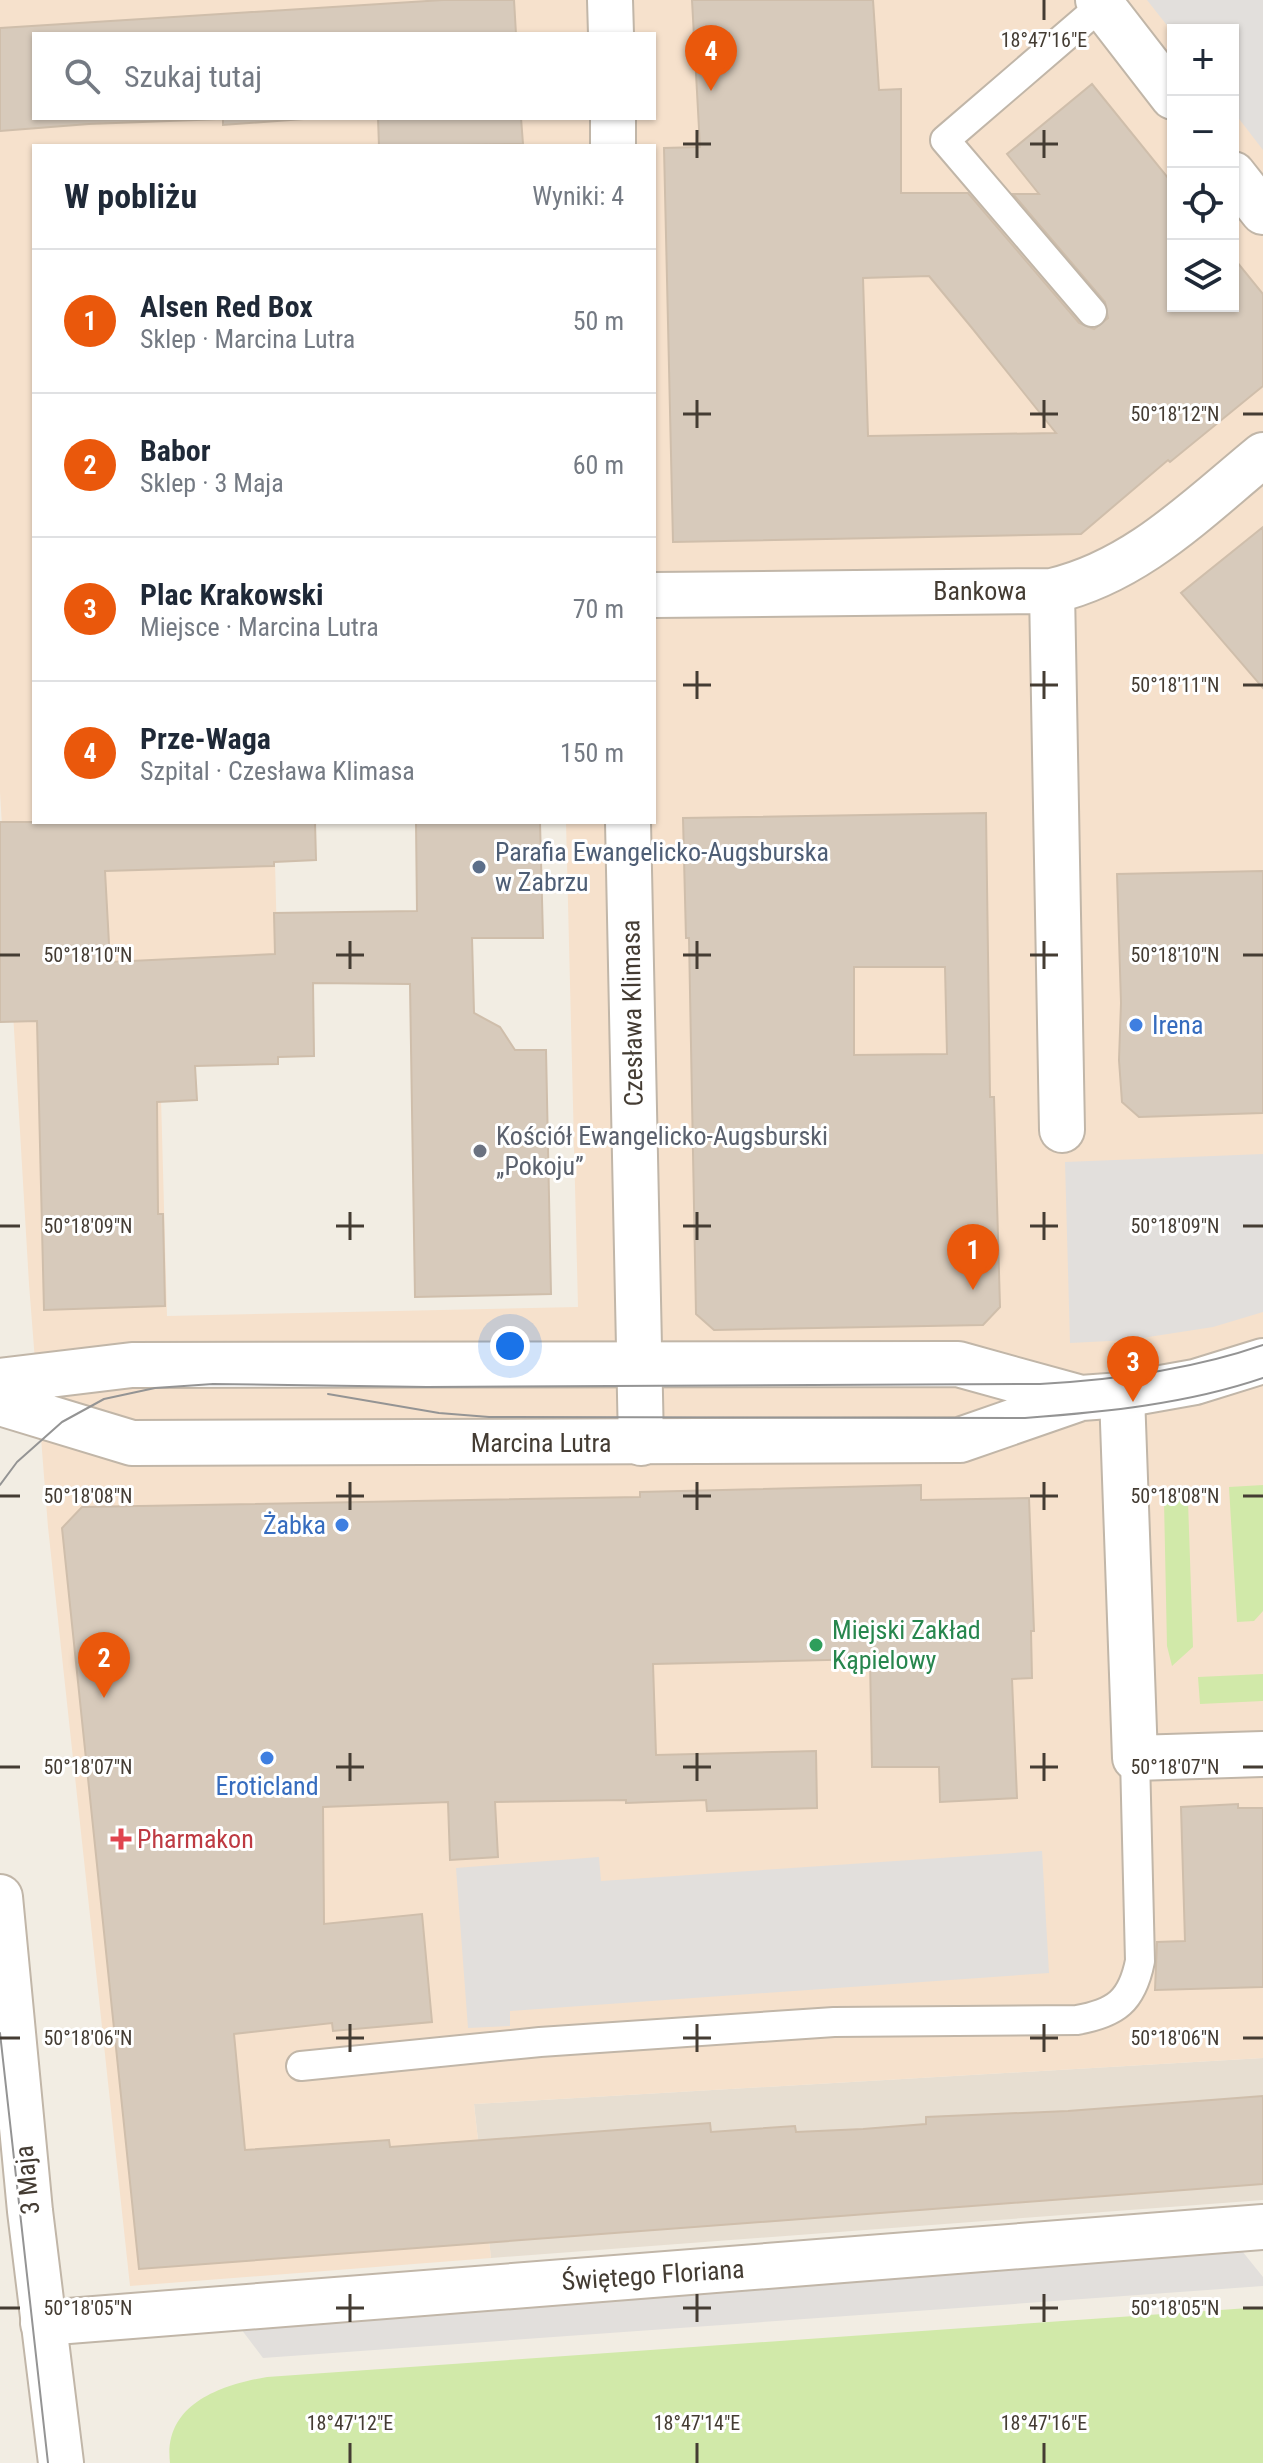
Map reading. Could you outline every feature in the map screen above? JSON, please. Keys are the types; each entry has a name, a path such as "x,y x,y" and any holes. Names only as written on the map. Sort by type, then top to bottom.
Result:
{"street":[{"path":"610,0 611,32"},
{"path":"1100,3 1172,96"},
{"path":"613,120 613,144"},
{"path":"1239,182 1263,212"},
{"name":"Bankowa","path":"656,595 1052,591 1089,582 1140,555 1263,455"},
{"path":"1052,591 1062,1130"},
{"name":"Czesława Klimasa","path":"628,824 641,1443"},
{"name":"Marcina Lutra","path":"0,1403 132,1443 960,1440 1102,1397 1195,1382 1263,1361"},
{"name":"Marcina Lutra","path":"0,1381 132,1365 958,1364 1102,1397"},
{"path":"1102,1397 1135,1758 1263,1754"},
{"name":"3 Maja","path":"0,1897 43,2323 61,2463"},
{"name":"Świętego Floriana","path":"43,2323 1263,2227"}],"lane":[{"path":"1092,312 945,140 1100,3"},
{"path":"301,2066 688,2030 834,2022 1077,2020 1104,2015 1123,2001 1135,1984 1140,1961 1135,1758"}],"shaded area":[{"path":"0,0 1263,0 1263,2058 474,2104 491,2258 130,2286 48,1527 29,1284 0,792"},
{"path":"1147,0 1263,0 1263,150 1239,119 1239,24 1167,25"},
{"path":"1263,1154 1263,1312 1213,1327 1129,1340 1070,1343 1065,1162"},
{"path":"1042,1851 1049,1973 510,2011 510,2026 468,2028 456,1868 599,1857 601,1881"},
{"path":"1263,2058 1263,2200 491,2258 474,2104"},
{"path":"1234,2241 1263,2277 1263,2286 263,2358 232,2317"}],"green space":[{"path":"1263,1485 1263,1611 1254,1621 1237,1622 1229,1487"},
{"path":"1179,1488 1188,1501 1193,1647 1172,1666 1167,1646 1164,1501 1169,1491"},
{"path":"1263,1674 1263,1701 1200,1704 1198,1677"},
{"path":"1263,2307 1263,2463 170,2463 170,2443 185,2412 214,2392 267,2377"}],"building":[{"path":"443,0 514,0 516,32 32,32 32,120 196,120 0,131 0,28"},
{"path":"692,0 873,0 879,90 901,89 901,193 968,193 1079,323 1094,329 1108,318 1105,302 1013,194 1039,194 1007,154 1092,84 1167,177 1167,312 1239,312 1239,264 1263,294 1263,386 1170,462 1168,460 1081,534 673,542 664,148 700,147","holes":["929,276 1056,433 868,436 863,278"]},
{"path":"223,120 290,120 223,125"},
{"path":"378,120 521,120 523,144 379,144"},
{"path":"1263,527 1263,688 1181,593"},
{"path":"986,813 990,1097 994,1097 1000,1307 983,1325 714,1330 696,1314 689,938 686,938 683,818","holes":["854,967 945,967 947,1054 854,1055"]},
{"path":"0,822 315,824 316,860 274,862 274,866 105,871 110,962 275,954 274,913 417,911 416,824 540,824 543,938 472,938 474,1013 500,1027 515,1050 546,1050 551,1294 415,1297 410,984 313,983 314,1056 278,1057 278,1064 195,1066 197,1100 157,1102 158,1214 163,1214 165,1306 44,1310 37,1021 0,1022"},
{"path":"1263,871 1263,1113 1139,1117 1122,1102 1117,874"},
{"path":"921,1485 921,1500 1029,1498 1034,1631 1031,1631 1032,1678 1012,1679 1017,1798 940,1802 939,1767 872,1767 870,1659 653,1664 656,1755 816,1751 817,1808 707,1811 706,1800 495,1802 498,1857 450,1860 448,1802 323,1807 324,1924 422,1914 432,2022 333,2031 332,2023 234,2034 245,2150 389,2140 390,2147 710,2123 711,2132 795,2126 796,2132 863,2129 926,2124 926,2117 1068,2111 1263,2096 1263,2184 139,2269 62,1528 82,1507 640,1497 640,1492"},
{"path":"1238,1804 1238,1808 1263,1808 1263,1987 1155,1990 1157,1942 1185,1941 1181,1807"}],"tram line":[{"path":"0,1485 17,1462 62,1422 104,1399 155,1388 213,1384 427,1387 1040,1384 1153,1372 1208,1361 1263,1345"},
{"path":"328,1394 439,1413 489,1417 1025,1418 1115,1410 1175,1400 1263,1378"},
{"path":"0,2033 48,2463"}],"place":[{"name":"Prze-Waga","path":"711,91"},
{"name":"Parafia Ewangelicko-Augsburska w Zabrzu","path":"479,867"},
{"name":"Irena","path":"1136,1025"},
{"name":"Kościół Ewangelicko-Augsburski „Pokoju”","path":"480,1151"},
{"name":"Alsen Red Box","path":"973,1290"},
{"name":"Plac Krakowski","path":"1133,1402"},
{"name":"Żabka","path":"342,1525"},
{"name":"Miejski Zakład Kąpielowy","path":"816,1645"},
{"name":"Babor","path":"104,1698"},
{"name":"Eroticland","path":"267,1758"},
{"name":"Pharmakon","path":"121,1839"}]}
